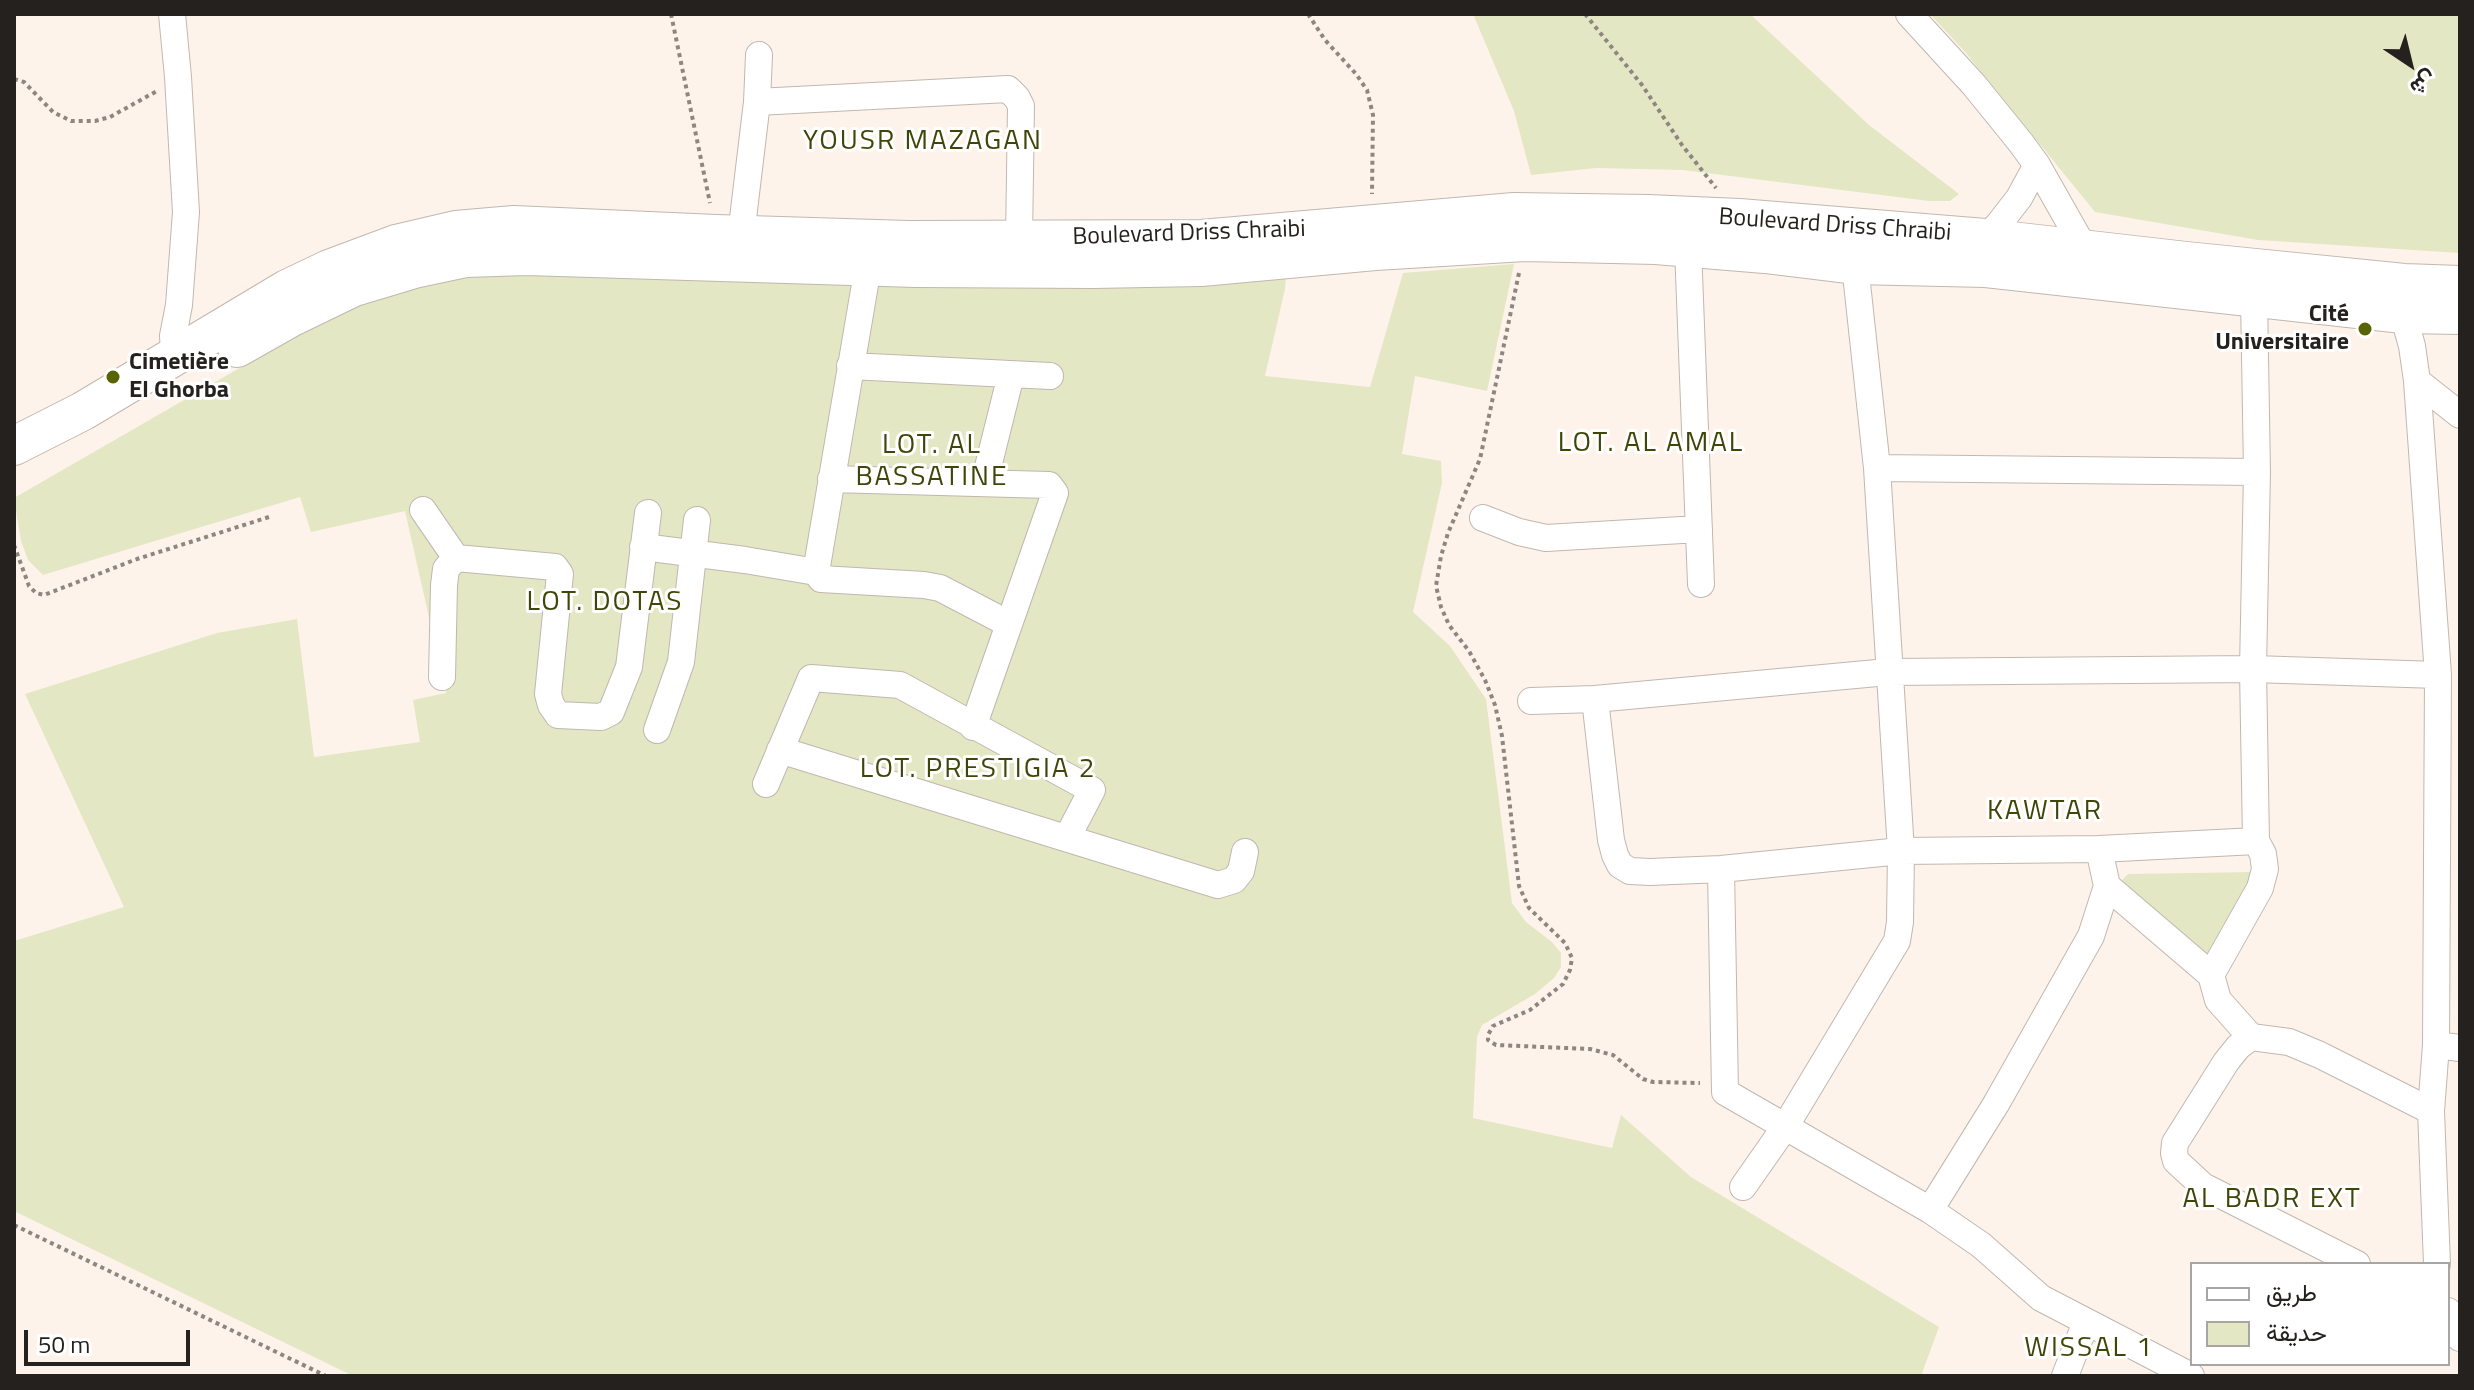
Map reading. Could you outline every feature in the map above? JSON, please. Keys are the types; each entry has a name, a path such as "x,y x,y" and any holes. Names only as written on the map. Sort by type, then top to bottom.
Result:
{"main road":[{"name":"Boulevard Driss Chraibi","path":"1265,248 1373,224 1514,212 1739,218 1985,238 2186,261 2428,306"},
{"name":"Boulevard Driss Chraibi","path":"14,472 124,415 233,336 287,289 329,269 396,244 453,231 514,225 729,235 1019,240 1201,253"},
{"name":"Boulevard Driss Chraibi","path":"14,446 83,411 177,356 354,287 466,258 526,256 868,267 1093,269 1201,253 1265,248 1525,242 1688,248 1855,265 1986,268 2254,298 2428,306"}],"street":[{"path":"172,14 186,212 179,305 173,336 177,356"},
{"path":"1909,14 1974,85 2037,165 2084,248"},
{"path":"729,235 757,102 759,55"},
{"path":"757,102 1008,89 1021,106 1019,240"},
{"path":"1985,238 2019,198 2037,165"},
{"path":"1688,248 1701,584"},
{"path":"1743,1187 1785,1127 1897,941 1900,922 1901,851 1877,468 1855,265"},
{"path":"868,267 816,572 821,579 940,588 1009,624"},
{"path":"2211,975 2260,888 2265,869 2263,854 2256,841 2254,298"},
{"path":"2428,306 2417,381 2438,675 2450,716 2448,1047 2431,1111 2437,1262"},
{"path":"850,366 1050,376"},
{"path":"984,483 1011,375"},
{"path":"2417,381 2460,415"},
{"path":"1877,468 2257,472"},
{"path":"831,479 1049,485 1055,493 973,727"},
{"path":"423,510 456,558"},
{"path":"456,558 555,567 560,574 548,694 551,705 558,715 601,717 611,712 629,667 648,513"},
{"path":"1483,518 1519,532 1546,538 1699,529"},
{"path":"657,730 681,662 697,520"},
{"path":"643,547 816,572"},
{"path":"442,677 444,585 446,569 456,558"},
{"path":"1531,701 1595,699 1888,672 2253,669 2438,675"},
{"path":"766,784 811,678 900,685 1092,790 1067,838"},
{"path":"1595,699 1611,840 1620,865 1630,871 1721,869 1901,851 2099,849 2256,841"},
{"path":"780,750 1218,885 1234,880 1241,871 1245,852"},
{"path":"1930,1210 1996,1104 2091,936 2107,886 2099,849"},
{"path":"1721,869 1725,1092 1930,1210 1981,1245 2041,1298 2191,1376"},
{"path":"2107,886 2211,975 2218,1000 2251,1037 2289,1042 2431,1111"},
{"path":"2251,1037 2226,1062 2175,1143 2176,1161 2203,1186 2353,1262"},
{"path":"2450,1316 2460,1338"},
{"path":"2065,1376 2086,1322"}],"path":[{"path":"671,14 701,151 729,235"},
{"path":"1308,14 1325,40 1367,90 1371,103 1373,224"},
{"path":"1585,14 1642,85 1682,145 1739,218"},
{"path":"14,79 24,82 53,112 71,121 95,121 110,117 178,77"},
{"path":"1525,242 1480,459 1448,533 1436,586 1449,625 1469,651 1495,705 1502,736 1519,886 1529,908 1565,943 1572,958 1563,984 1530,1010 1493,1026 1488,1040 1496,1045 1590,1049 1613,1055 1643,1079 1653,1082 1697,1082 1725,1092"},
{"path":"14,545 29,586 36,593 44,595 137,559 269,517"},
{"path":"14,1225 326,1376"}],"green space":[{"path":"1473,14 1750,14 1869,125 1959,194 1950,201 1929,201 1683,170 1596,168 1531,175 1514,111"},
{"path":"1930,14 2460,14 2460,253 2258,240 2095,212 1965,52"},
{"path":"1514,264 1487,391 1415,376 1402,454 1441,461 1442,483 1413,612 1450,646 1486,699 1512,903 1526,922 1561,953 1561,967 1554,978 1535,994 1482,1025 1477,1037 1473,1118 1612,1148 1621,1115 1691,1177 1939,1327 1921,1376 353,1376 14,1211 14,941 124,907 25,694 217,633 297,619 314,757 420,742 413,700 446,693 405,511 311,532 300,497 43,575 28,560 21,541 14,498 328,317 404,286 491,266 1286,276 1265,376 1370,387 1403,273"},
{"path":"2255,872 2212,957 2137,901 2121,881 2128,874"}],"place":[{"name":"Cité Universitaire","path":"2365,329"},
{"name":"Cimetière El Ghorba","path":"113,377"}],"district":[{"name":"YOUSR MAZAGAN","path":"923,142"},
{"name":"LOT. AL AMAL","path":"1651,444"},
{"name":"LOT. AL BASSATINE","path":"932,462"},
{"name":"LOT. DOTAS","path":"605,603"},
{"name":"LOT. PRESTIGIA 2","path":"978,770"},
{"name":"KAWTAR","path":"2045,812"},
{"name":"AL BADR EXT","path":"2272,1200"},
{"name":"WISSAL 1","path":"2089,1349"}]}
